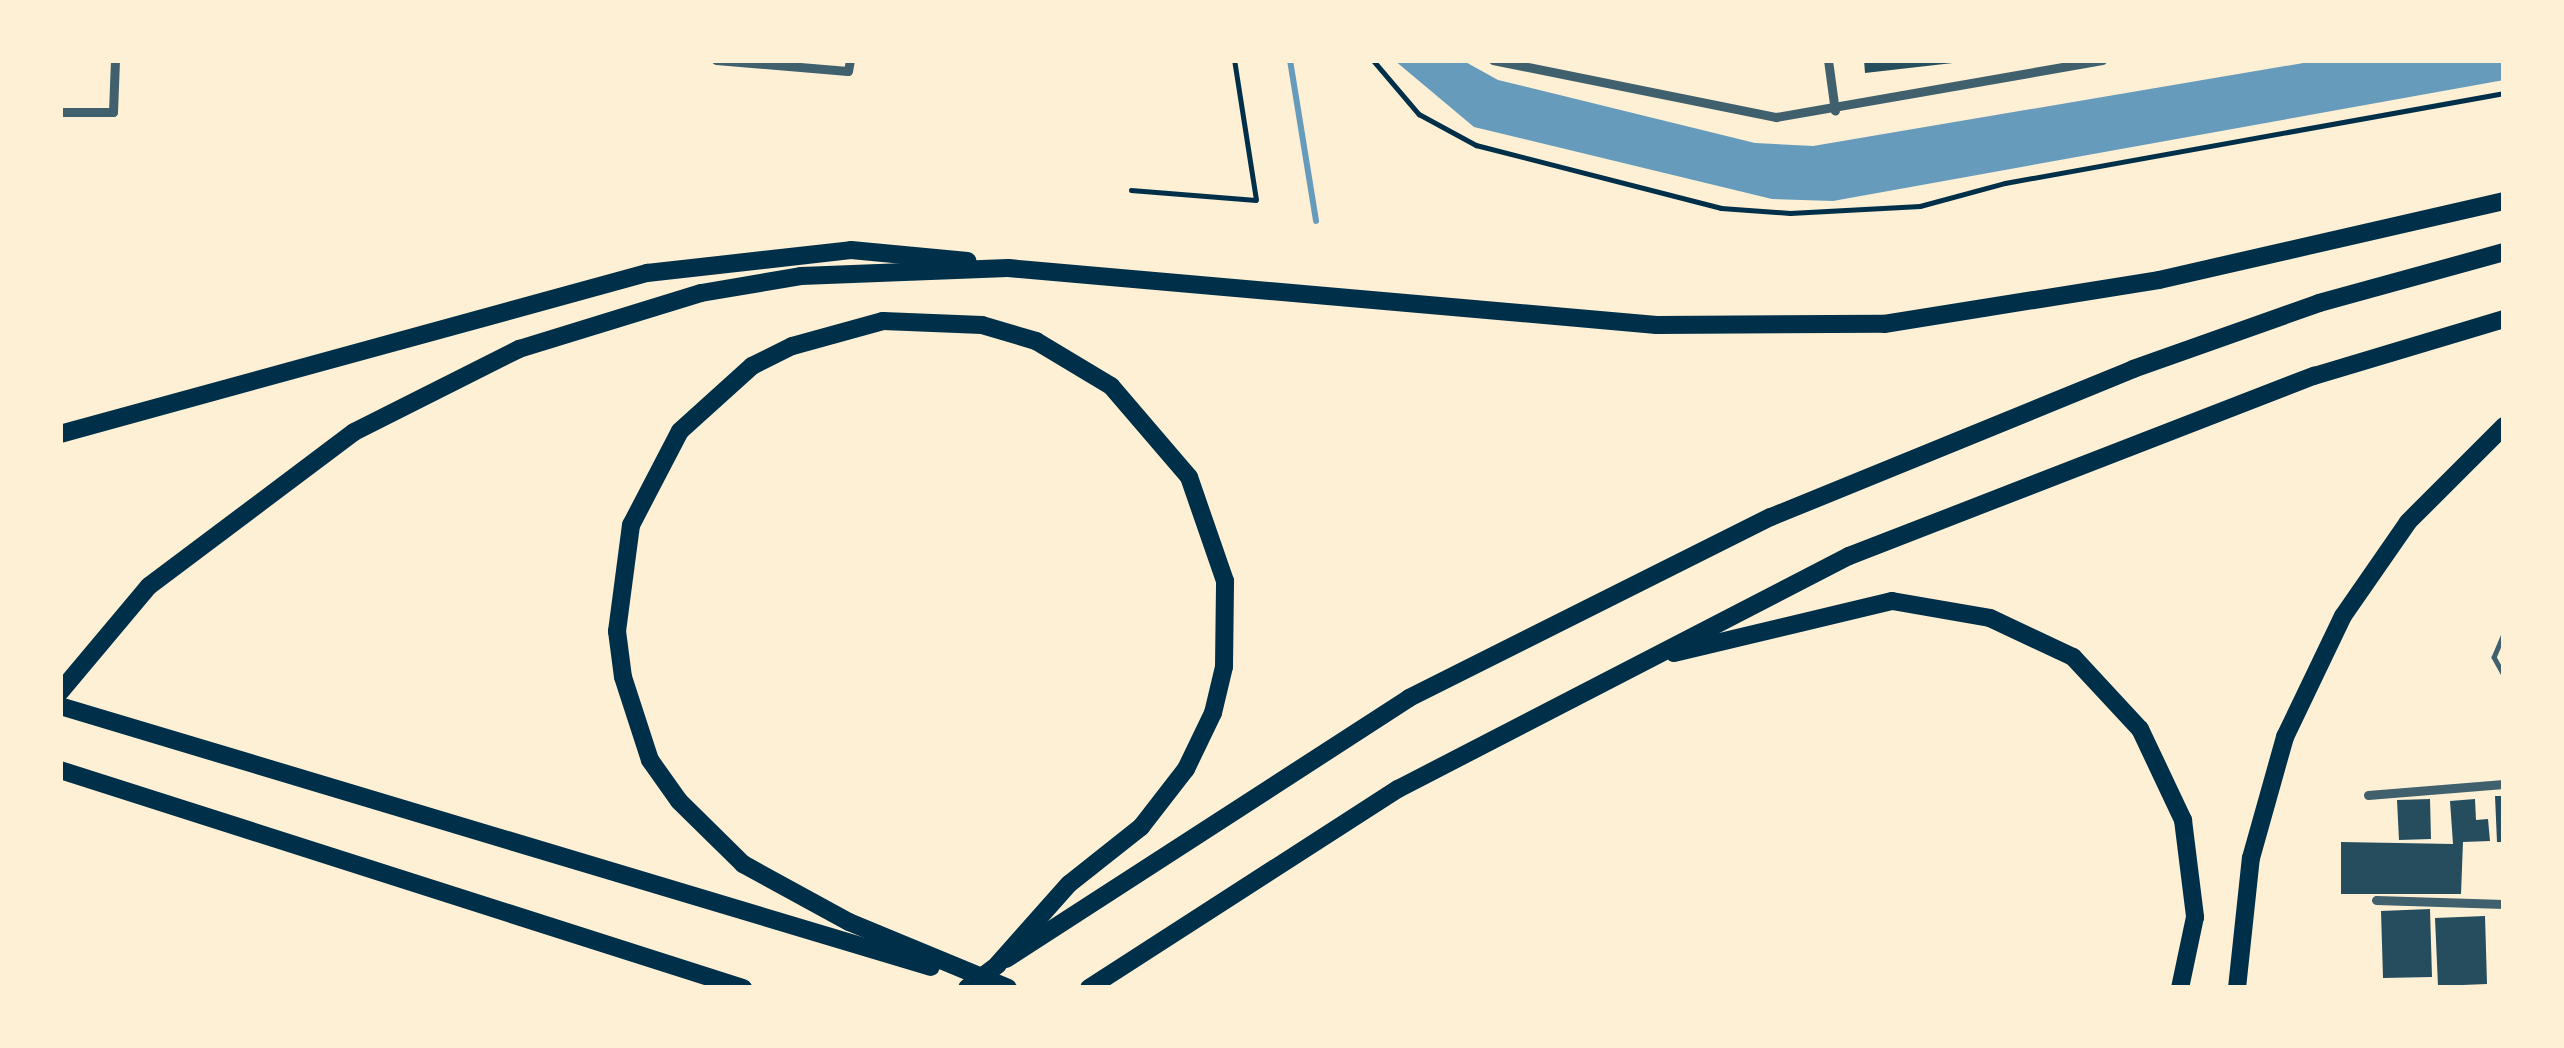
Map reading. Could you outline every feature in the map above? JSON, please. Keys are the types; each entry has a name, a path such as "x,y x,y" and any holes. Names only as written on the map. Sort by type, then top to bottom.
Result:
{"highway":[{"path":"60,434 647,273 851,250 1657,325 1884,324 2159,280 2504,201"},
{"path":"967,988 1409,698 1771,518 2133,369 2319,303 2504,252"},
{"path":"60,692 99,639 149,586 281,480 354,432 519,349 643,308 781,279 1007,268"},
{"path":"1088,988 1189,917 1398,789 1634,663 1894,539 2314,376 2504,319"},
{"path":"997,965 1016,935 1141,827 1199,748 1224,667 1225,581 1190,478 1111,386 1036,341 982,325 883,321 792,346 752,367 680,430 631,525 618,611 622,677 650,760 679,802 743,864 849,922 1008,988"},
{"path":"2237,988 2251,858 2285,736 2343,616 2408,522 2504,426"},
{"path":"1634,663 1892,602 1990,618 2073,657 2140,729 2183,820 2195,917 2180,988"},
{"path":"60,706 998,988"},
{"path":"60,770 743,988"}],"street":[{"path":"60,112 113,112 115,60"},
{"path":"716,60 849,66"},
{"path":"1493,60 1776,117 1835,111 2102,60"},
{"path":"1828,60 1835,111"},
{"path":"2368,795 2504,784"},
{"path":"2376,900 2504,904"}],"lane":[{"path":"2504,634 2494,657 2504,675"}],"path":[{"path":"1131,190 1256,200 1234,60"},
{"path":"1373,60 1419,114 1476,145 1721,208 1790,213 1920,206 2193,146 2504,94"}],"water":[{"path":"1394,60 1462,60 1498,80 1755,143 1813,146 2321,60 2504,60 2504,80 1833,201 1772,199 1474,127"}],"building":[{"path":"1864,60 1953,60 1953,63 1865,73"},
{"path":"2495,796 2504,796 2504,842 2497,842"},
{"path":"2430,799 2431,839 2399,840 2397,800"},
{"path":"2475,799 2476,820 2488,819 2490,841 2463,842 2461,894 2341,894 2341,842 2453,844 2450,801"},
{"path":"2430,909 2432,977 2383,978 2381,911"},
{"path":"2485,916 2487,984 2438,986 2435,918"}],"waterway":[{"path":"1290,60 1316,221"}]}
